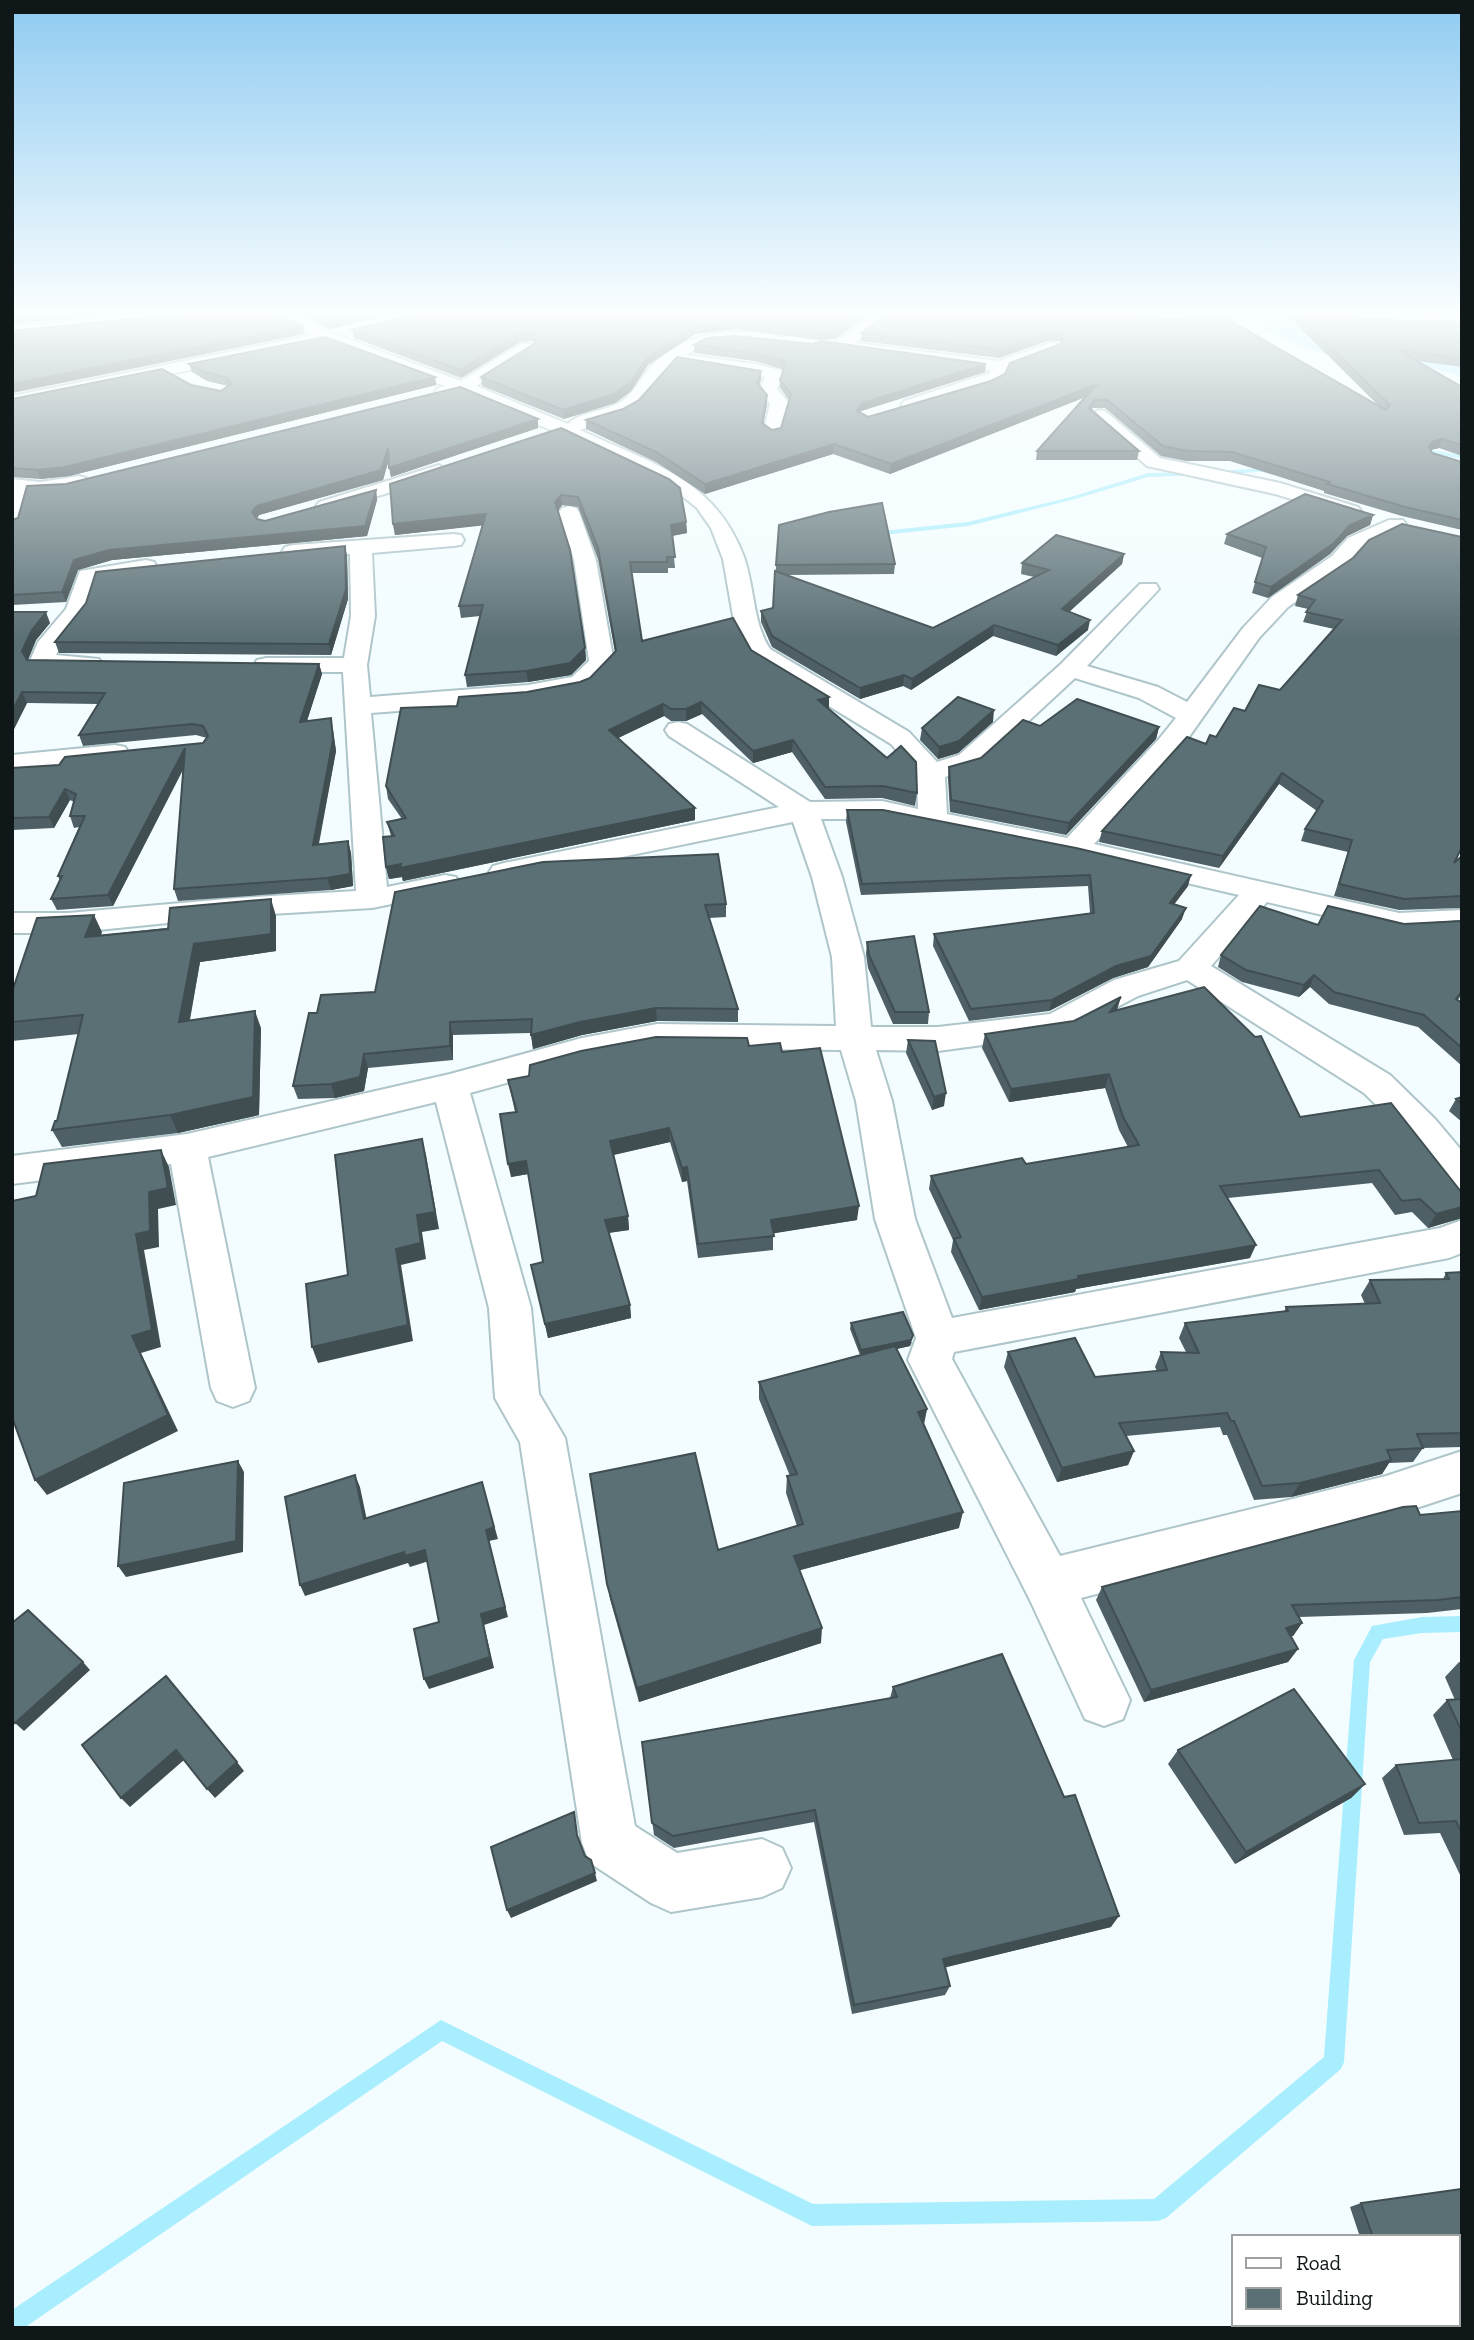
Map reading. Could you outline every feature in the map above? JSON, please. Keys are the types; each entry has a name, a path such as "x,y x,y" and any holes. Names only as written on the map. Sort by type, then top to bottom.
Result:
{"street":[{"path":"543,420 678,483 704,504 721,528 734,559 748,633 761,654 900,738 931,772 933,818"},
{"path":"539,438 590,420"},
{"path":"773,432 775,420"},
{"path":"1105,420 1154,462 1280,489 1423,530"},
{"path":"307,511 451,467"},
{"path":"12,523 17,485 54,487 93,479"},
{"path":"357,706 528,693 580,683 602,663 585,560 569,512"},
{"path":"1074,848 1169,745 1251,633 1280,602 1340,561 1356,543 1396,524"},
{"path":"278,554 361,545 453,540"},
{"path":"361,545 363,616 355,665 372,899"},
{"path":"110,664 41,663 43,651 76,612 88,576 113,570 168,565"},
{"path":"931,772 969,761 1070,669 1149,589"},
{"path":"51,612 76,612"},
{"path":"247,665 355,665"},
{"path":"1070,669 1143,691 1178,705 1191,716"},
{"path":"678,730 804,811 827,877 848,957 854,1036 874,1101 895,1219 938,1338 930,1360 1048,1583 1104,1700"},
{"path":"12,763 135,751"},
{"path":"12,923 68,923 238,907 372,899 804,811 882,810 1074,848 1399,923 1462,920"},
{"path":"12,1170 187,1148 450,1086 582,1050 657,1036 854,1036 938,1039 1058,1024 1126,988 1191,968 1260,891"},
{"path":"1191,968 1377,1084 1422,1128 1462,1178"},
{"path":"450,1086 510,1308 517,1398 542,1438 610,1843 671,1883 762,1868"},
{"path":"187,1148 233,1388"},
{"path":"938,1338 1449,1242 1462,1235"},
{"path":"1048,1583 1386,1497 1462,1472"}],"building":[{"path":"12,420 257,420 65,467 37,470 12,468"},
{"path":"325,420 534,420 389,468 388,448 381,470 257,506 252,512 257,519 265,521 376,490 365,526 109,550 74,560 62,592 12,595 12,520 18,518 27,486 66,484"},
{"path":"586,420 762,420 762,423 772,430 781,428 783,420 1004,420 891,464 834,444 705,484 656,452"},
{"path":"1065,420 1103,420 1139,451 1037,451"},
{"path":"1132,420 1462,420 1462,445 1442,439 1429,446 1432,453 1462,462 1462,520 1405,507 1327,484 1330,482 1232,452 1188,451 1163,446"},
{"path":"561,428 669,479 680,488 686,522 671,525 675,557 667,557 667,562 630,562 642,641 733,618 751,650 829,697 818,700 887,758 901,746 916,762 917,793 883,786 825,787 793,740 753,751 701,702 686,709 671,709 663,704 609,730 695,808 400,868 401,864 386,867 383,837 394,836 387,822 406,818 386,786 401,708 457,706 459,697 527,692 580,682 590,678 616,651 598,548 578,497 561,495 555,502 570,550 585,648 570,663 526,671 465,675 483,605 459,606 486,514 393,524 390,484"},
{"path":"1305,494 1373,515 1350,525 1334,543 1271,587 1255,582 1266,547 1227,534"},
{"path":"882,503 895,564 776,565 779,525 829,512"},
{"path":"1402,524 1462,537 1462,847 1454,863 1462,856 1462,896 1404,899 1339,884 1352,840 1305,829 1323,801 1282,773 1223,856 1102,831 1187,737 1206,744 1210,735 1216,737 1234,708 1245,711 1259,685 1280,690 1342,620 1306,612 1315,600 1298,595 1353,558 1369,540"},
{"path":"1056,535 1124,554 1062,609 1090,620 1058,645 994,625 912,679 904,675 860,688 772,636 761,611 773,608 775,571 933,628 1049,570 1022,563"},
{"path":"345,546 346,589 329,644 55,642 86,603 96,572"},
{"path":"12,612 46,612 32,630 22,651 27,660 319,664 300,722 331,718 333,740 313,845 348,841 350,874 174,889 185,748 108,895 51,899 62,876 58,876 85,816 70,816 76,794 65,789 49,817 12,818 12,768 59,765 65,757 203,743 208,736 203,726 192,724 79,735 105,693 22,692 12,712"},
{"path":"958,697 994,710 959,741 939,747 922,728"},
{"path":"1077,699 1159,727 1069,823 951,800 949,767 981,758 1023,720 1040,726"},
{"path":"847,810 883,810 1076,848 1191,875 1170,903 1186,908 1151,956 1116,966 1052,1000 971,1009 934,934 1094,913 1090,875 862,884"},
{"path":"718,854 726,904 705,905 738,1009 656,1008 580,1022 531,1035 532,1019 450,1022 450,1046 364,1054 360,1077 331,1084 293,1086 309,1013 317,1013 321,995 375,992 395,892 543,862"},
{"path":"271,899 271,934 194,944 179,1022 255,1011 253,1097 170,1115 52,1130 57,1121 83,1015 12,1022 12,992 37,918 94,915 85,937 168,929 170,908"},
{"path":"1260,906 1318,925 1328,906 1404,924 1462,921 1462,991 1456,999 1462,1003 1462,1048 1424,1015 1334,992 1314,975 1304,985 1246,970 1221,955"},
{"path":"914,936 929,1012 895,1012 869,955 867,942"},
{"path":"1204,987 1255,1037 1261,1036 1300,1117 1391,1103 1462,1193 1462,1207 1436,1214 1420,1199 1402,1201 1379,1170 1220,1186 1256,1245 1078,1276 1079,1279 982,1297 954,1239 961,1237 931,1176 1022,1158 1026,1164 1139,1145 1123,1117 1109,1074 1011,1089 985,1034 1074,1021 1121,997 1110,1012"},
{"path":"656,1037 747,1038 749,1046 780,1043 782,1052 820,1048 859,1206 771,1220 774,1236 698,1244 687,1167 682,1168 669,1128 610,1141 628,1216 605,1220 630,1305 545,1324 531,1265 543,1262 526,1161 508,1164 500,1114 517,1112 508,1080 529,1076 530,1065 581,1051"},
{"path":"908,1040 935,1041 946,1093 934,1097"},
{"path":"422,1139 435,1212 417,1215 421,1243 396,1249 408,1325 312,1347 306,1284 348,1275 335,1155"},
{"path":"161,1150 168,1188 149,1192 150,1231 136,1234 152,1330 132,1336 168,1415 35,1480 12,1417 12,1201 36,1196 44,1164"},
{"path":"1462,1272 1462,1433 1417,1434 1423,1448 1387,1450 1391,1460 1300,1483 1262,1486 1234,1421 1231,1421 1227,1413 1119,1423 1134,1451 1062,1468 1008,1352 1075,1338 1095,1377 1167,1370 1161,1352 1199,1353 1185,1323 1288,1311 1286,1307 1380,1303 1370,1280 1449,1279 1446,1273"},
{"path":"903,1312 913,1335 911,1340 861,1350 851,1323"},
{"path":"895,1346 927,1409 918,1412 963,1512 794,1556 822,1628 637,1688 607,1584 590,1474 695,1453 718,1550 803,1524 787,1476 797,1474 759,1382"},
{"path":"238,1461 236,1541 118,1566 124,1483"},
{"path":"355,1475 364,1519 482,1482 494,1527 486,1530 505,1607 481,1614 490,1657 424,1679 414,1629 439,1622 425,1550 405,1556 404,1552 300,1585 285,1497"},
{"path":"1416,1506 1420,1515 1462,1511 1462,1597 1292,1605 1302,1623 1286,1628 1298,1649 1151,1690 1102,1587 1403,1507"},
{"path":"28,1610 83,1662 15,1723 12,1720 12,1623"},
{"path":"1002,1654 1064,1797 1075,1795 1119,1916 943,1959 950,1986 854,2005 815,1810 673,1836 652,1823 642,1742 897,1697 893,1687"},
{"path":"166,1676 237,1762 207,1789 176,1750 121,1798 82,1745"},
{"path":"1294,1689 1365,1784 1246,1852 1178,1750"},
{"path":"1462,1699 1462,1732 1447,1700"},
{"path":"1462,1759 1462,1833 1456,1821 1419,1823 1396,1765"},
{"path":"574,1812 577,1835 595,1873 507,1910 491,1847"},
{"path":"1462,2189 1462,2328 1402,2326 1460,2326 1460,2235 1372,2235 1361,2203"}],"waterway":[{"path":"1418,454 1431,452 1462,457"},
{"path":"1219,473 1278,469"},
{"path":"873,534 968,524 1073,498 1148,475 1201,474"},
{"path":"12,2323 441,2030 812,2215 1158,2210 1334,2062 1362,1660 1378,1632 1422,1625 1462,1624"}]}
